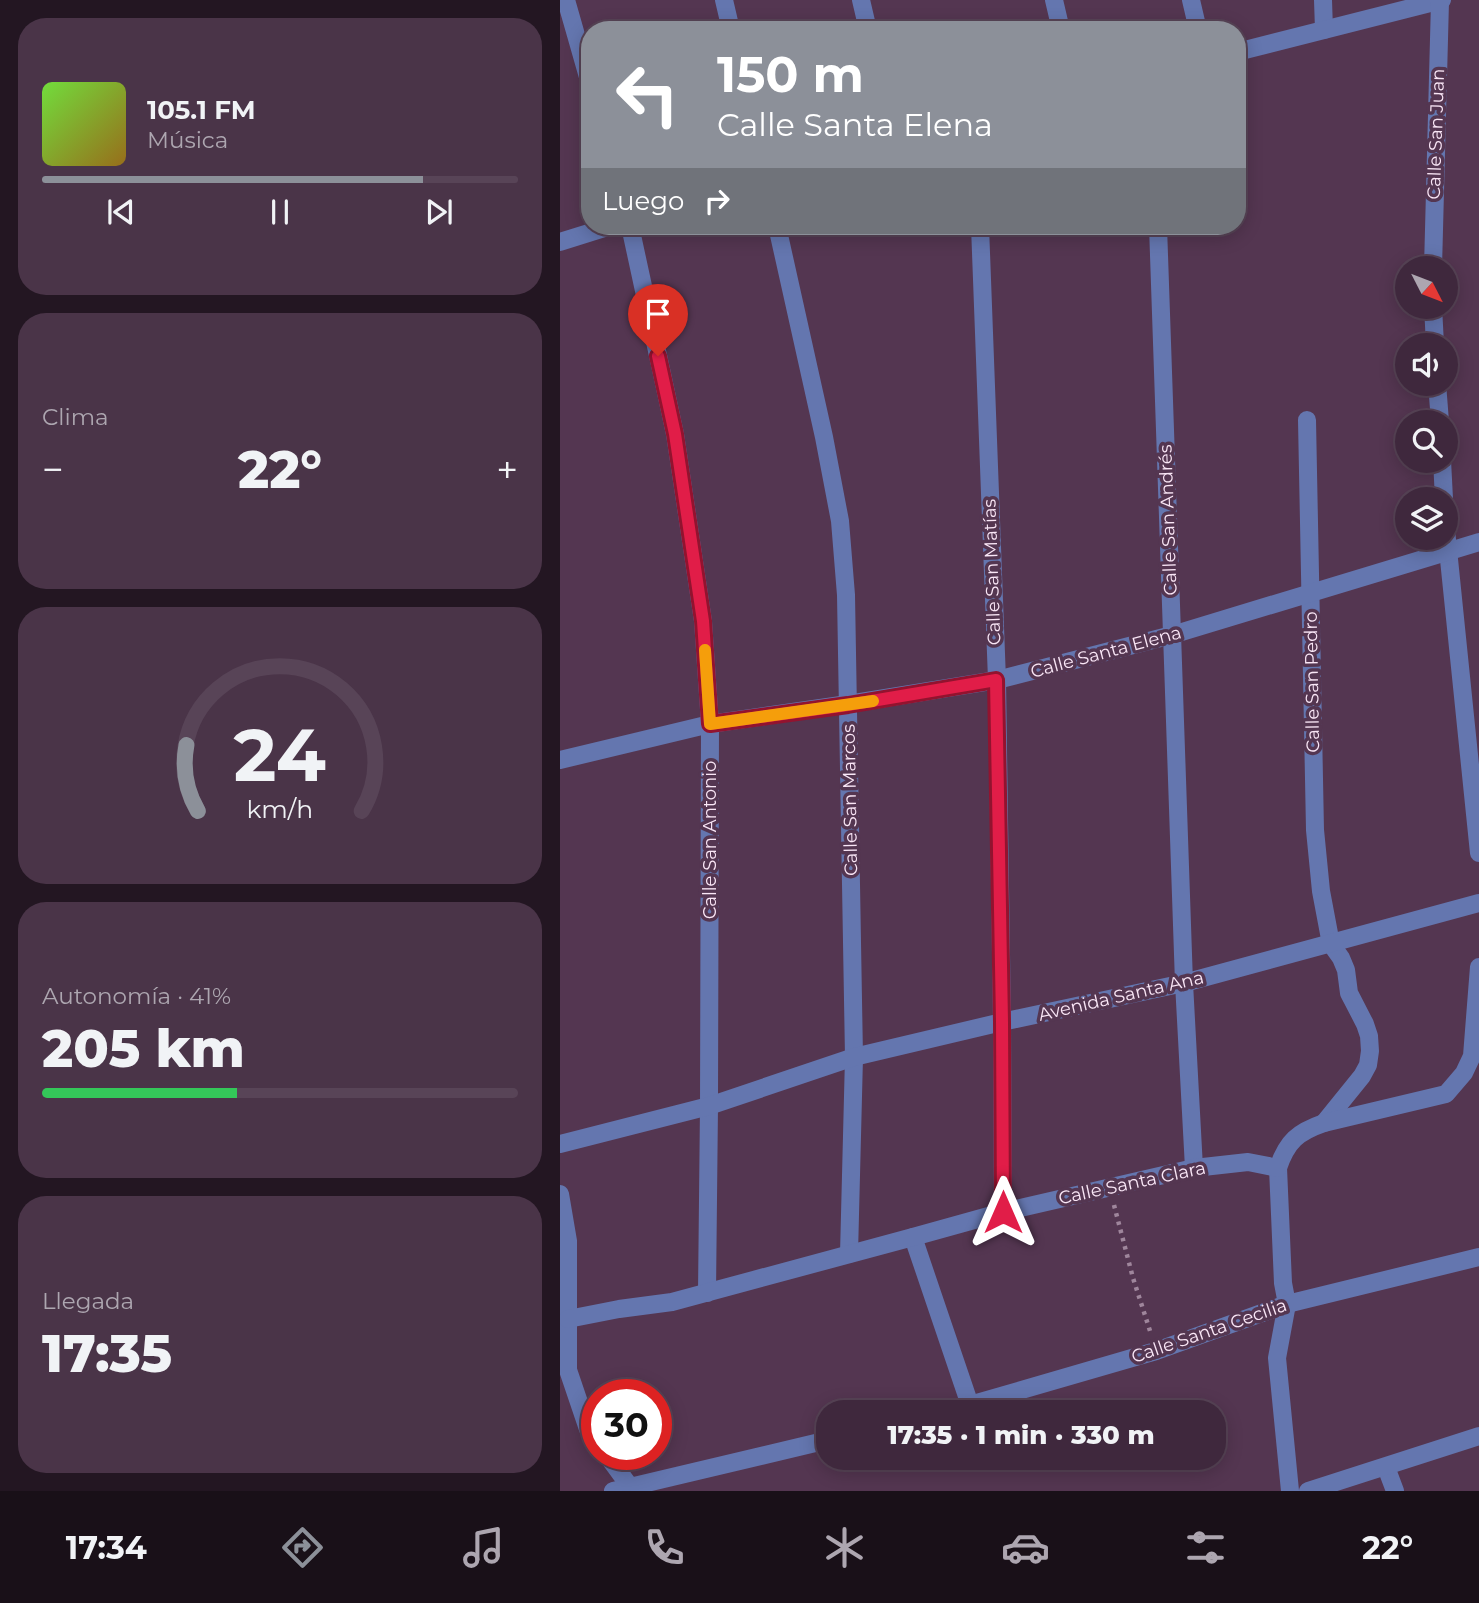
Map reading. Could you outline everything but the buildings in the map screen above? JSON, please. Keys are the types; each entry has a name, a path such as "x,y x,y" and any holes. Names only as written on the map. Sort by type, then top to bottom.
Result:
{"street":[{"path":"566,0 581,52"},
{"path":"724,0 729,21"},
{"path":"861,0 866,21"},
{"path":"1054,0 1059,21"},
{"path":"1191,0 1196,21"},
{"path":"1322,0 1324,30"},
{"path":"1246,50 1441,0"},
{"name":"Calle San Juan","path":"1433,256 1441,0"},
{"path":"560,242 582,235"},
{"name":"Calle San Antonio","path":"632,235 675,434 703,621 710,724 707,1293"},
{"name":"Calle San Marcos","path":"779,235 840,521 846,595 854,1056 849,1255"},
{"name":"Calle San Matías","path":"979,235 996,680 1003,1212"},
{"name":"Calle San Andrés","path":"1158,235 1184,983 1194,1168"},
{"name":"Calle San Pedro","path":"1307,420 1315,830 1321,891 1332,944 1346,970 1349,993 1365,1024 1370,1051 1368,1065 1362,1076 1324,1123"},
{"name":"Calle Santa Elena","path":"560,760 710,724 848,705 996,680 1172,635 1479,542"},
{"path":"1447,551 1479,853"},
{"name":"Avenida Santa Ana","path":"560,1144 709,1105 854,1056 1184,983 1479,903"},
{"path":"1290,1491 1277,1358 1287,1304 1283,1283 1278,1168 1284,1152 1296,1137 1310,1128 1446,1094 1457,1083 1472,1056 1479,967"},
{"name":"Calle Santa Clara","path":"568,1319 672,1302 1003,1212 1194,1168 1248,1162 1278,1168"},
{"path":"560,1194 568,1241 568,1370 581,1410"},
{"path":"913,1237 968,1400"},
{"name":"Calle Santa Cecilia","path":"987,1400 1156,1350 1287,1304 1479,1257"},
{"path":"1308,1491 1479,1436"},
{"path":"614,1470 625,1490 816,1443"},
{"path":"1386,1467 1395,1491"}],"path":[{"path":"1109,1187 1133,1278 1156,1350"}],"slow traffic":[{"path":"705,650 710,724 873,701"}],"route":[{"path":"658,356 675,434 703,621 710,724 848,705 996,680 1003,1212"}]}
